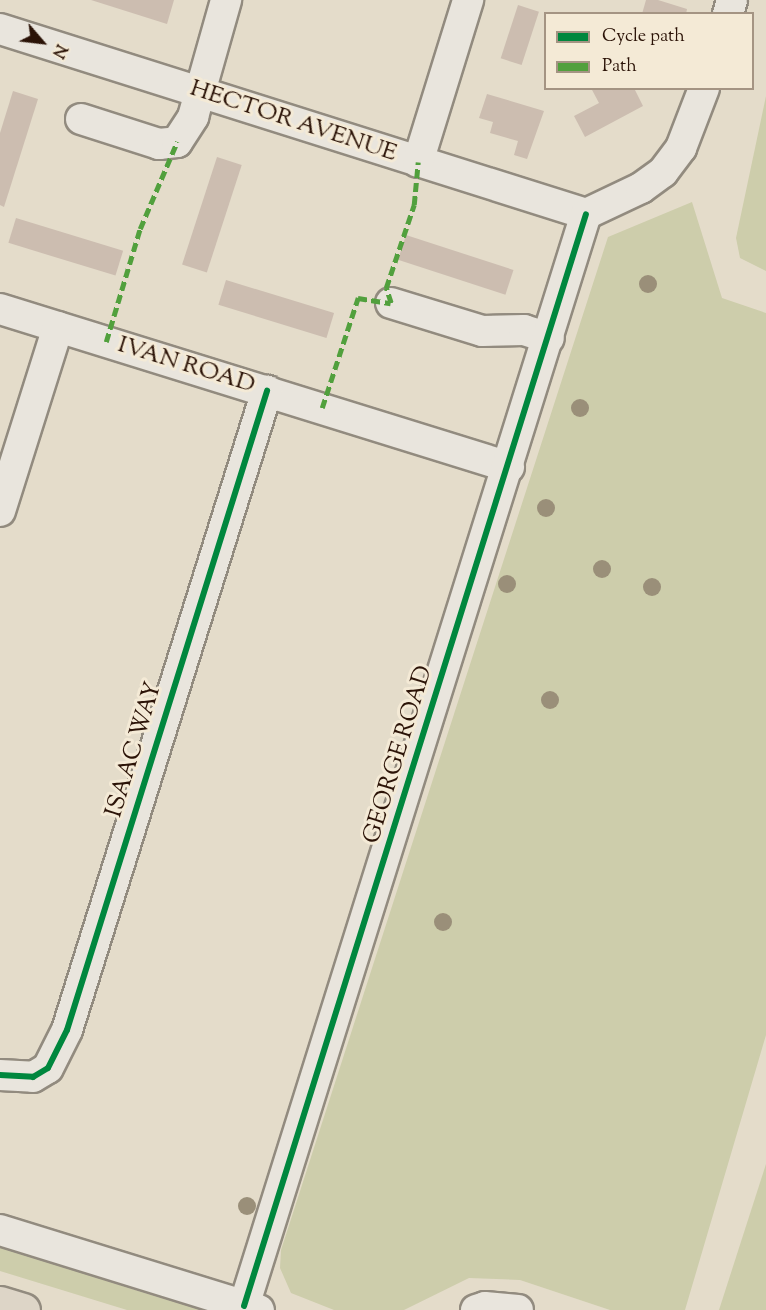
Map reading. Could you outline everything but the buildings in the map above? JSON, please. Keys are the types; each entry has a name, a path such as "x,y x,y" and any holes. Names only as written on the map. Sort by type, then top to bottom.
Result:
{"main road":[{"path":"0,1303 23,1310"}],"street":[{"path":"81,119 169,145 186,132 226,0"},
{"path":"418,162 468,0"},
{"name":"HECTOR AVENUE","path":"0,29 586,214"},
{"path":"586,214 641,188 663,172 681,148 703,90"},
{"name":"GEORGE ROAD","path":"252,1308 586,214"},
{"path":"391,303 483,331 524,330 549,338"},
{"name":"IVAN ROAD","path":"0,309 509,467"},
{"path":"0,511 58,327"},
{"name":"ISAAC WAY","path":"0,1075 33,1077 48,1068 68,1030 267,391"},
{"path":"0,1230 252,1308"},
{"path":"476,1310 485,1307 518,1310"}],"green space":[{"path":"766,96 766,271 740,258 736,238"},
{"path":"692,202 722,298 766,313 766,1035 685,1310 610,1310 520,1280 469,1278 404,1310 334,1310 291,1293 280,1268 281,1250 608,237"},
{"path":"766,1164 766,1310 719,1310"},
{"path":"0,1247 203,1310 127,1310 0,1271"}],"marked path":[{"path":"106,342 140,229 177,142"},
{"path":"322,408 358,298 391,303 386,288 414,205 418,162"}],"cycle path":[{"path":"244,1306 586,214"},
{"path":"0,1075 33,1077 48,1068 67,1030 267,391"}]}
